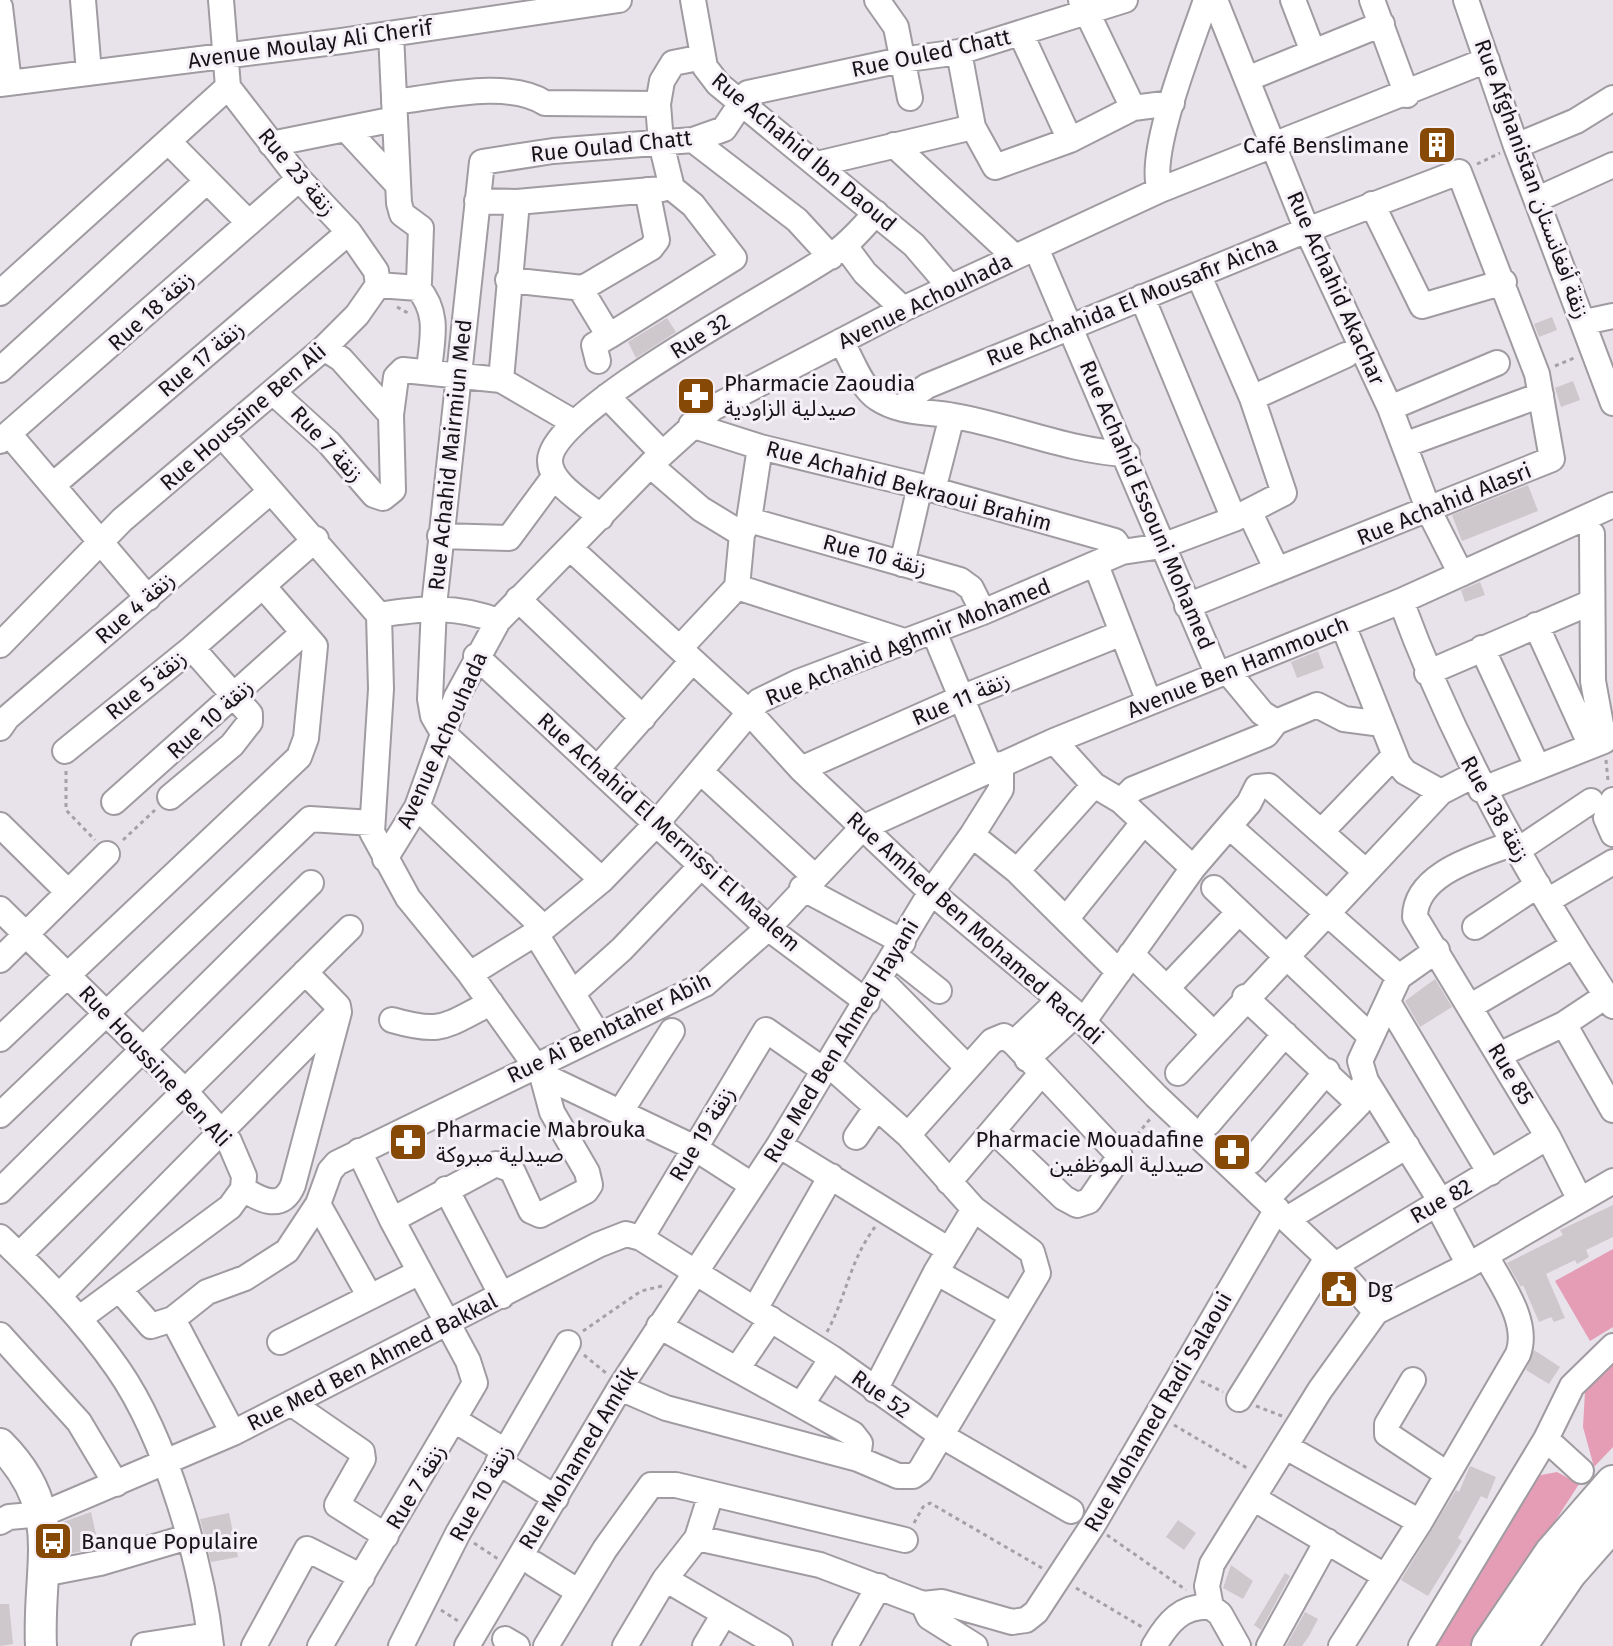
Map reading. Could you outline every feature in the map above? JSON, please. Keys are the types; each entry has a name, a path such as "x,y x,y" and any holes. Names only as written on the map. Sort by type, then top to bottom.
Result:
{"highway":[{"path":"1489,1646 1552,1553 1613,1483"},
{"path":"1519,1646 1569,1573 1613,1523"}],"main road":[{"path":"0,1444 36,1489 43,1514 41,1646"}],"street":[{"path":"83,0 89,73"},
{"path":"0,293 228,87 221,0"},
{"path":"454,0 458,24"},
{"name":"Avenue Moulay Ali Cherif","path":"4,84 391,34 619,0"},
{"name":"Rue Achahid Ibn Daoud","path":"693,0 703,57 711,76 739,103 914,245 950,287"},
{"path":"877,0 896,27 910,98"},
{"name":"Rue Ouled Chatt","path":"739,103 748,93 901,60 959,52 1021,34 1084,6 1125,0"},
{"path":"1160,190 1154,176 1172,103 1206,0"},
{"name":"Rue Achahid Akachar","path":"1215,0 1307,230 1390,408 1429,511 1461,574"},
{"path":"1293,0 1313,52"},
{"path":"1372,0 1407,95"},
{"name":"Rue Afghanistan زنقة أفغانستان","path":"1466,0 1516,146 1609,378 1613,403"},
{"path":"1084,6 1133,108"},
{"path":"0,7 4,84"},
{"path":"1247,79 1382,24"},
{"path":"391,34 402,214 421,228 418,288 430,302 434,314 429,370"},
{"path":"1021,34 1070,140"},
{"path":"959,52 973,127 995,167 1070,140 1133,108 1172,103"},
{"path":"598,361 594,345 734,258 693,205 672,188 661,143 658,104 662,81 673,63 703,57"},
{"name":"Avenue Achouhada","path":"385,859 417,807 443,733 476,656 498,621 691,425 754,384 903,309 1160,190 1407,95 1487,60"},
{"name":"Rue 23 زنقة","path":"228,87 299,179 349,232 376,271 378,285"},
{"path":"271,144 346,129 395,110 511,90 531,94 545,103 658,104"},
{"path":"1516,146 1576,121 1613,98"},
{"name":"Rue Oulad Chatt","path":"479,175 482,162 489,158 693,140 724,129 739,103"},
{"path":"817,164 973,127"},
{"path":"346,129 398,185"},
{"path":"693,140 865,273 903,309"},
{"path":"168,141 249,223"},
{"path":"894,145 1025,252"},
{"path":"1538,199 1613,165"},
{"name":"Rue Achahida El Mousafir Aicha","path":"904,409 910,398 927,386 1307,230 1459,172"},
{"name":"Rue Achahid Alasri","path":"1187,606 1552,459 1537,374 1459,172"},
{"name":"Rue Achahid Mairmiun Med","path":"443,733 433,716 430,699 434,606 479,175"},
{"name":"Rue 18 زنقة","path":"5,438 299,179"},
{"path":"0,370 206,182"},
{"path":"477,201 517,202 672,188"},
{"path":"508,280 580,288 594,284 656,245 647,190"},
{"path":"501,380 517,202"},
{"path":"1372,204 1422,306 1504,282"},
{"name":"Rue 32","path":"440,536 509,538 554,477 551,454 575,423 607,396 838,252 876,213"},
{"name":"Rue 17 زنقة","path":"53,485 349,232"},
{"name":"Rue Achahid Essouni Mohamed","path":"1025,252 1073,328 1187,606 1223,674 1262,713 1276,722"},
{"path":"1199,276 1252,398 1346,355"},
{"path":"378,285 418,288"},
{"name":"Rue Houssine Ben Ali","path":"0,645 100,542 324,348 357,315 378,285"},
{"path":"580,288 609,336"},
{"path":"1142,297 1242,515 1277,570"},
{"path":"1585,322 1613,316"},
{"path":"841,341 873,395 904,409 922,415 952,416 1093,453 1127,454"},
{"path":"324,348 341,359 391,415"},
{"path":"1390,408 1497,363"},
{"path":"391,415 399,373 407,369 501,380 575,423"},
{"name":"Rue 7 زنقة","path":"274,393 329,443 374,495 383,498 393,490 391,415"},
{"path":"1404,445 1541,395"},
{"name":"Rue 10 زنقة","path":"607,396 656,459 701,509 746,527 966,582 983,612"},
{"name":"Rue Achahid Aghmir Mohamed","path":"470,974 540,931 602,880 656,824 759,701 983,612 1122,552 1162,546 1242,515 1284,493 1252,398"},
{"path":"902,564 952,416"},
{"name":"Rue Achahid Bekraoui Brahim","path":"691,425 760,447 927,488 1115,541 1122,552"},
{"path":"223,436 316,539 379,615 381,689 372,823 375,842 408,898 470,974 537,1070 554,1118 587,1172 590,1185 586,1191 540,1215 531,1211 512,1170 502,1164 446,1189 392,1220"},
{"path":"5,438 53,485 148,598"},
{"path":"597,769 643,718 737,587 760,447"},
{"path":"554,477 601,517"},
{"name":"Rue 4 زنقة","path":"0,728 7,718 271,491"},
{"name":"Avenue Ben Hammouch","path":"862,828 1054,741 1401,601 1613,505"},
{"path":"1592,534 1593,681 1597,743"},
{"name":"Rue 5 زنقة","path":"65,751 192,648 316,539"},
{"name":"Rue Amhed Ben Mohamed Rachdi","path":"570,548 750,713 801,769 931,892 1072,1012 1331,1261 1376,1312"},
{"path":"1096,565 1149,702"},
{"path":"0,1039 299,757 306,738 316,649 263,586"},
{"path":"737,587 907,642"},
{"path":"518,599 643,718"},
{"name":"Rue 138 زنقة","path":"1401,601 1427,673 1478,782 1573,946 1610,1001"},
{"path":"1427,673 1592,602"},
{"path":"379,615 434,606 463,610 498,621"},
{"path":"1343,625 1394,756 1405,772 1441,792"},
{"path":"1536,625 1597,743"},
{"path":"934,632 961,698 996,766"},
{"name":"Rue 10 زنقة","path":"114,802 235,698 303,633"},
{"name":"Rue 11 زنقة","path":"801,769 961,698 1122,633"},
{"path":"170,797 246,731 250,714 192,648"},
{"path":"1482,648 1537,766"},
{"name":"Rue Achahid El Mernissi El Maalem","path":"476,656 768,928 867,1002"},
{"path":"1121,801 1133,789 1266,735 1276,722 1311,706 1323,706 1344,719 1382,724"},
{"path":"443,733 602,880"},
{"path":"1054,741 1094,785 1121,801 1193,868"},
{"path":"1178,1073 1245,997 1441,792 1537,766 1597,743"},
{"path":"1321,832 1394,756"},
{"name":"Rue Med Ben Ahmed Hayani","path":"690,1278 779,1145 931,892 1001,789 996,766"},
{"path":"701,772 809,883 899,949 939,991"},
{"path":"949,1182 994,1131 1027,1059 1125,963 1193,868 1231,828 1257,787 1264,784 1365,871"},
{"path":"1017,871 1094,785"},
{"path":"1605,801 1606,818 1613,834"},
{"name":"Rue 85","path":"1580,1200 1548,1137 1415,917 1418,898 1458,864 1516,847 1605,801"},
{"path":"417,807 540,931 598,1035"},
{"path":"0,1115 310,819 372,823"},
{"path":"1067,918 1143,823"},
{"path":"0,825 67,891"},
{"name":"Rue Ai Benbtaher Abih","path":"173,1319 207,1292 245,1278 279,1258 318,1204 333,1166 359,1151 537,1070 598,1035 705,984 768,928 862,828"},
{"path":"1231,828 1399,977"},
{"path":"972,835 1017,871 1067,918 1125,963 1167,988 1213,1033"},
{"path":"0,960 107,854"},
{"path":"1475,927 1613,862"},
{"path":"574,992 622,949 702,865"},
{"path":"0,1191 311,883"},
{"path":"1214,888 1370,1036"},
{"name":"Rue Houssine Ben Ali","path":"0,909 184,1090 221,1132 242,1164 243,1189"},
{"path":"1167,988 1239,912"},
{"path":"19,1255 350,928"},
{"path":"1471,1006 1573,946"},
{"path":"1341,1646 1420,1522 1523,1341 1515,1312 1442,1214 1439,1201 1366,1081 1360,1061 1399,977 1437,950"},
{"path":"80,1318 230,1207 243,1189 270,1203 284,1200 290,1192 339,1012 338,1006 305,972"},
{"path":"880,979 966,1066"},
{"path":"1245,997 1359,1104"},
{"path":"1499,1055 1610,1001"},
{"path":"392,1020 427,1030 491,1003"},
{"path":"1389,1004 1490,1173"},
{"path":"59,1296 339,1012"},
{"path":"1564,1024 1613,1110"},
{"name":"Rue 19 زنقة","path":"641,1238 766,1030 825,1066"},
{"path":"621,1111 672,1031"},
{"path":"1209,1123 1285,1034"},
{"path":"908,1135 966,1066 997,1037 1007,1037 1120,1156 1086,1203 1072,1204 994,1131"},
{"path":"621,1387 666,1408 858,1459 898,1476 913,1476 942,1436 1038,1273 1037,1262 1032,1252 974,1209 908,1135 825,1066"},
{"path":"537,1070 693,1147 752,1185"},
{"path":"1251,1161 1327,1071"},
{"path":"1277,1209 1359,1104 1360,1090 1366,1081"},
{"path":"856,1137 876,1108"},
{"name":"Rue 82","path":"1331,1261 1490,1173 1548,1137"},
{"path":"779,1145 949,1250"},
{"name":"Rue Mohamed Radi Salaoui","path":"923,1604 942,1602 1012,1622 1026,1620 1036,1612 1093,1525 1277,1209 1407,1146"},
{"path":"359,1151 448,1324"},
{"path":"737,1369 831,1176"},
{"path":"1238,1646 1220,1614 1211,1607 1207,1586 1212,1564 1320,1390 1376,1312 1478,1260 1613,1181"},
{"path":"446,1189 502,1296"},
{"path":"318,1204 370,1297"},
{"path":"875,1390 936,1272 974,1209"},
{"name":"Rue Med Ben Ahmed Bakkal","path":"0,1522 9,1517 43,1514 233,1433 617,1236 634,1234 641,1238"},
{"path":"0,1237 80,1318 126,1382 163,1463 188,1537 210,1641 144,1645"},
{"path":"641,1238 690,1278"},
{"path":"1239,1399 1331,1261"},
{"path":"280,1342 420,1272"},
{"path":"936,1272 1012,1315"},
{"name":"Rue 52","path":"690,1278 763,1314 942,1436 1071,1511"},
{"name":"Rue Mohamed Amkik","path":"471,1639 523,1565 556,1498 690,1278"},
{"path":"119,1289 151,1326 173,1319 233,1433"},
{"name":"Rue 7 زنقة","path":"320,1646 456,1421 475,1383 468,1361 448,1324"},
{"path":"659,1326 858,1438 858,1459"},
{"path":"0,1335 79,1422 116,1484"},
{"name":"Rue 10 زنقة","path":"401,1646 458,1533 568,1343"},
{"path":"1421,1646 1546,1439 1572,1386 1613,1346"},
{"path":"801,1405 825,1354"},
{"path":"1413,1380 1387,1424 1387,1434 1447,1474"},
{"path":"291,1403 362,1452 363,1459 337,1505 340,1510 386,1536"},
{"path":"456,1421 556,1498"},
{"path":"1546,1439 1581,1471"},
{"path":"1286,1447 1420,1522"},
{"path":"546,1646 651,1485 671,1484 905,1540"},
{"path":"1258,1488 1327,1541 1385,1576"},
{"path":"625,1646 665,1579 697,1538 711,1494"},
{"path":"43,1574 100,1563 188,1537"},
{"path":"697,1538 820,1565 879,1586 923,1604 929,1617 975,1646"},
{"path":"1269,1646 1327,1541"},
{"path":"254,1646 307,1549 362,1577"},
{"path":"523,1565 579,1592"},
{"path":"665,1579 778,1646"},
{"path":"846,1646 879,1586"},
{"path":"1151,1638 1184,1611 1211,1607"},
{"path":"705,1646 724,1614"}],"path":[{"path":"1459,172 1516,146"},
{"path":"1597,743 1605,801"},
{"path":"65,751 66,810 107,854 170,797"},
{"path":"1120,1156 1163,1102"},
{"path":"825,1354 849,1270 887,1210"},
{"path":"621,1387 568,1343 600,1317 641,1291 690,1278"},
{"path":"1158,1416 1258,1488"},
{"path":"927,1503 1058,1577 1151,1638"},
{"path":"1093,1525 1190,1593"},
{"path":"458,1533 523,1565"},
{"path":"423,1600 471,1639"}],"shaded area":[{"path":"1613,1249 1613,1327 1590,1341 1555,1281"},
{"path":"1613,1360 1613,1447 1594,1467 1583,1427 1585,1391"},
{"path":"1557,1472 1579,1484 1475,1646 1429,1646 1536,1476"}],"building":[{"name":"Café Benslimane","path":"1441,137 1446,149 1433,154 1429,141"},
{"path":"1552,317 1557,330 1539,337 1534,324"},
{"path":"667,318 676,332 636,358 628,342"},
{"path":"1573,381 1580,400 1561,407 1555,388"},
{"path":"1528,485 1538,511 1462,541 1452,515"},
{"path":"1480,582 1485,595 1465,602 1461,590"},
{"path":"1318,651 1324,668 1297,678 1291,662"},
{"path":"1435,979 1452,1007 1420,1027 1405,1001"},
{"path":"1613,1205 1613,1237 1586,1250 1589,1257 1577,1264 1575,1260 1546,1274 1565,1318 1554,1322 1551,1317 1539,1322 1523,1285 1521,1287 1507,1263 1563,1235 1560,1230"},
{"path":"1534,1350 1560,1367 1549,1384 1526,1370"},
{"path":"1470,1466 1496,1477 1487,1499 1481,1496 1458,1538 1462,1541 1428,1596 1401,1580 1456,1490 1459,1492"},
{"path":"91,1512 99,1548 67,1554 60,1523"},
{"path":"229,1513 238,1557 211,1562 200,1519"},
{"path":"1178,1520 1196,1533 1184,1550 1166,1537"},
{"path":"1231,1565 1253,1581 1243,1599 1223,1588"},
{"path":"1285,1573 1290,1576 1261,1630 1254,1625"},
{"path":"0,1604 9,1604 13,1644 0,1646"},
{"path":"1305,1612 1318,1619 1309,1636 1302,1646 1286,1646"}],"place":[{"name":"Café Benslimane","path":"1437,145"},
{"name":"Pharmacie Zaoudia صيدلية الزاودية","path":"696,396"},
{"name":"Pharmacie Mabrouka صيدلية مبروكة","path":"408,1142"},
{"name":"Pharmacie Mouadafine صيدلية الموظفين","path":"1232,1152"},
{"name":"Dg","path":"1339,1289"},
{"name":"Banque Populaire","path":"53,1541"}]}
